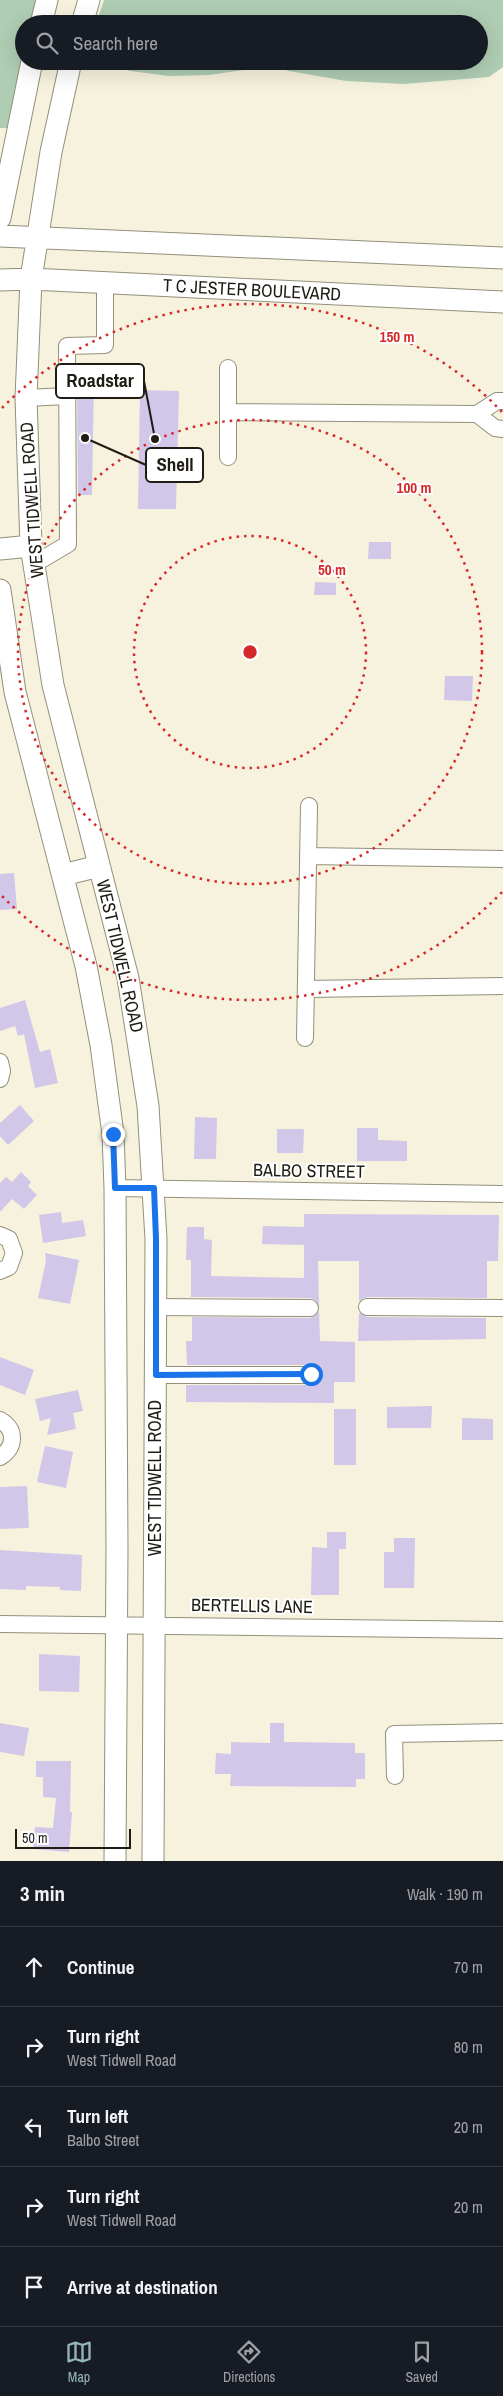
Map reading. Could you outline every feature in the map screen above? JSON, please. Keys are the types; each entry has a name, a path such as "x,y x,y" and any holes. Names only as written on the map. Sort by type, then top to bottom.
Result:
{"main road":[{"path":"43,15 46,0"},
{"path":"85,15 89,0"},
{"path":"0,218 30,70"},
{"name":"WEST TIDWELL ROAD","path":"69,70 51,152 36,237 31,279 26,398 32,555 53,685 128,978 148,1106 154,1188 156,1307 153,1861"},
{"path":"0,236 503,258"},
{"name":"T C JESTER BOULEVARD","path":"0,280 31,279 503,302"},
{"path":"0,549 32,555"},
{"name":"WEST TIDWELL ROAD","path":"0,590 15,692 86,966 113,1134 115,1188 117,1625 115,1861"},
{"path":"63,875 99,866"}],"street":[{"path":"32,555 68,544 67,346 105,345 105,283"},
{"path":"228,368 228,457"},
{"path":"26,398 67,396"},
{"path":"228,412 477,414 497,401 503,401"},
{"path":"477,414 495,428 503,429"},
{"path":"305,1038 309,806"},
{"path":"308,856 503,859"},
{"path":"306,989 503,986"},
{"path":"0,1062 2,1071 0,1079"},
{"name":"BALBO STREET","path":"115,1188 503,1194"},
{"path":"0,1234 9,1239 14,1253 9,1267 0,1271"},
{"path":"156,1307 310,1308"},
{"path":"367,1307 503,1308"},
{"path":"156,1375 311,1374"},
{"path":"0,1420 8,1425 13,1438 12,1446 0,1456"},
{"name":"BERTELLIS LANE","path":"0,1624 503,1630"},
{"path":"396,1776 394,1734 503,1732"}],"green space":[{"path":"0,0 39,0 35,15 15,15 15,70 21,70 8,128 0,128"},
{"path":"104,0 503,0 503,67 489,77 404,84 346,81 286,70 488,70 488,15 99,15"},
{"path":"127,70 244,70 209,75 169,76"}],"building":[{"path":"77,380 94,380 92,495 78,495"},
{"path":"140,390 179,391 176,509 138,509"},
{"path":"369,542 391,542 391,559 368,559"},
{"path":"315,582 336,583 336,595 314,595"},
{"path":"445,676 473,676 472,701 444,700"},
{"path":"14,873 17,909 0,910 0,874"},
{"path":"25,1000 40,1052 50,1049 58,1083 35,1088 24,1034 18,1036 15,1026 0,1031 0,1008"},
{"path":"20,1105 34,1121 8,1145 0,1136 0,1123"},
{"path":"195,1117 217,1118 216,1159 194,1159"},
{"path":"357,1128 378,1128 378,1140 407,1141 407,1161 357,1161"},
{"path":"277,1129 304,1129 303,1153 277,1153"},
{"path":"21,1172 31,1182 28,1186 37,1195 24,1209 12,1199 0,1212 0,1183 6,1177 12,1182"},
{"path":"61,1212 62,1223 83,1220 86,1236 43,1243 39,1215"},
{"path":"304,1214 499,1215 498,1261 487,1261 487,1298 367,1297 359,1301 359,1261 318,1261 319,1305 310,1298 191,1297 191,1260 186,1260 187,1227 204,1227 204,1239 212,1240 211,1276 304,1278 304,1245 262,1244 263,1226 304,1227"},
{"path":"45,1253 79,1260 70,1304 38,1298 46,1261"},
{"path":"319,1311 320,1341 355,1342 355,1382 334,1382 334,1403 186,1402 186,1385 311,1385 316,1383 321,1375 319,1370 311,1365 187,1365 186,1341 192,1341 192,1317 310,1318"},
{"path":"359,1313 367,1317 486,1318 486,1339 358,1341"},
{"path":"0,1357 34,1370 25,1395 0,1385"},
{"path":"78,1390 83,1411 73,1413 76,1429 47,1435 51,1418 40,1421 35,1399"},
{"path":"432,1406 431,1428 387,1428 387,1407"},
{"path":"334,1409 356,1409 356,1465 334,1465"},
{"path":"462,1418 493,1419 493,1440 462,1440"},
{"path":"45,1446 73,1452 66,1488 37,1482"},
{"path":"27,1486 29,1528 0,1529 0,1487"},
{"path":"327,1532 346,1532 346,1549 339,1549 339,1595 311,1595 312,1547 327,1548"},
{"path":"394,1538 415,1538 414,1588 384,1588 384,1552 394,1552"},
{"path":"0,1550 82,1555 81,1591 60,1590 60,1587 26,1586 26,1590 0,1589"},
{"path":"39,1654 80,1656 79,1692 39,1691"},
{"path":"0,1723 29,1728 24,1756 0,1752"},
{"path":"270,1723 284,1723 284,1742 355,1743 355,1753 365,1753 365,1779 356,1779 356,1787 230,1786 231,1774 215,1774 216,1753 231,1754 231,1742 270,1743"},
{"path":"36,1761 71,1761 70,1812 72,1812 69,1852 33,1849 35,1827 53,1828 56,1798 43,1797 43,1777 36,1777"}],"place":[{"name":"Shell","path":"85,438"},
{"name":"Roadstar","path":"155,439"}],"route":[{"path":"113,1134 115,1188 154,1188 156,1375 311,1374"}]}
